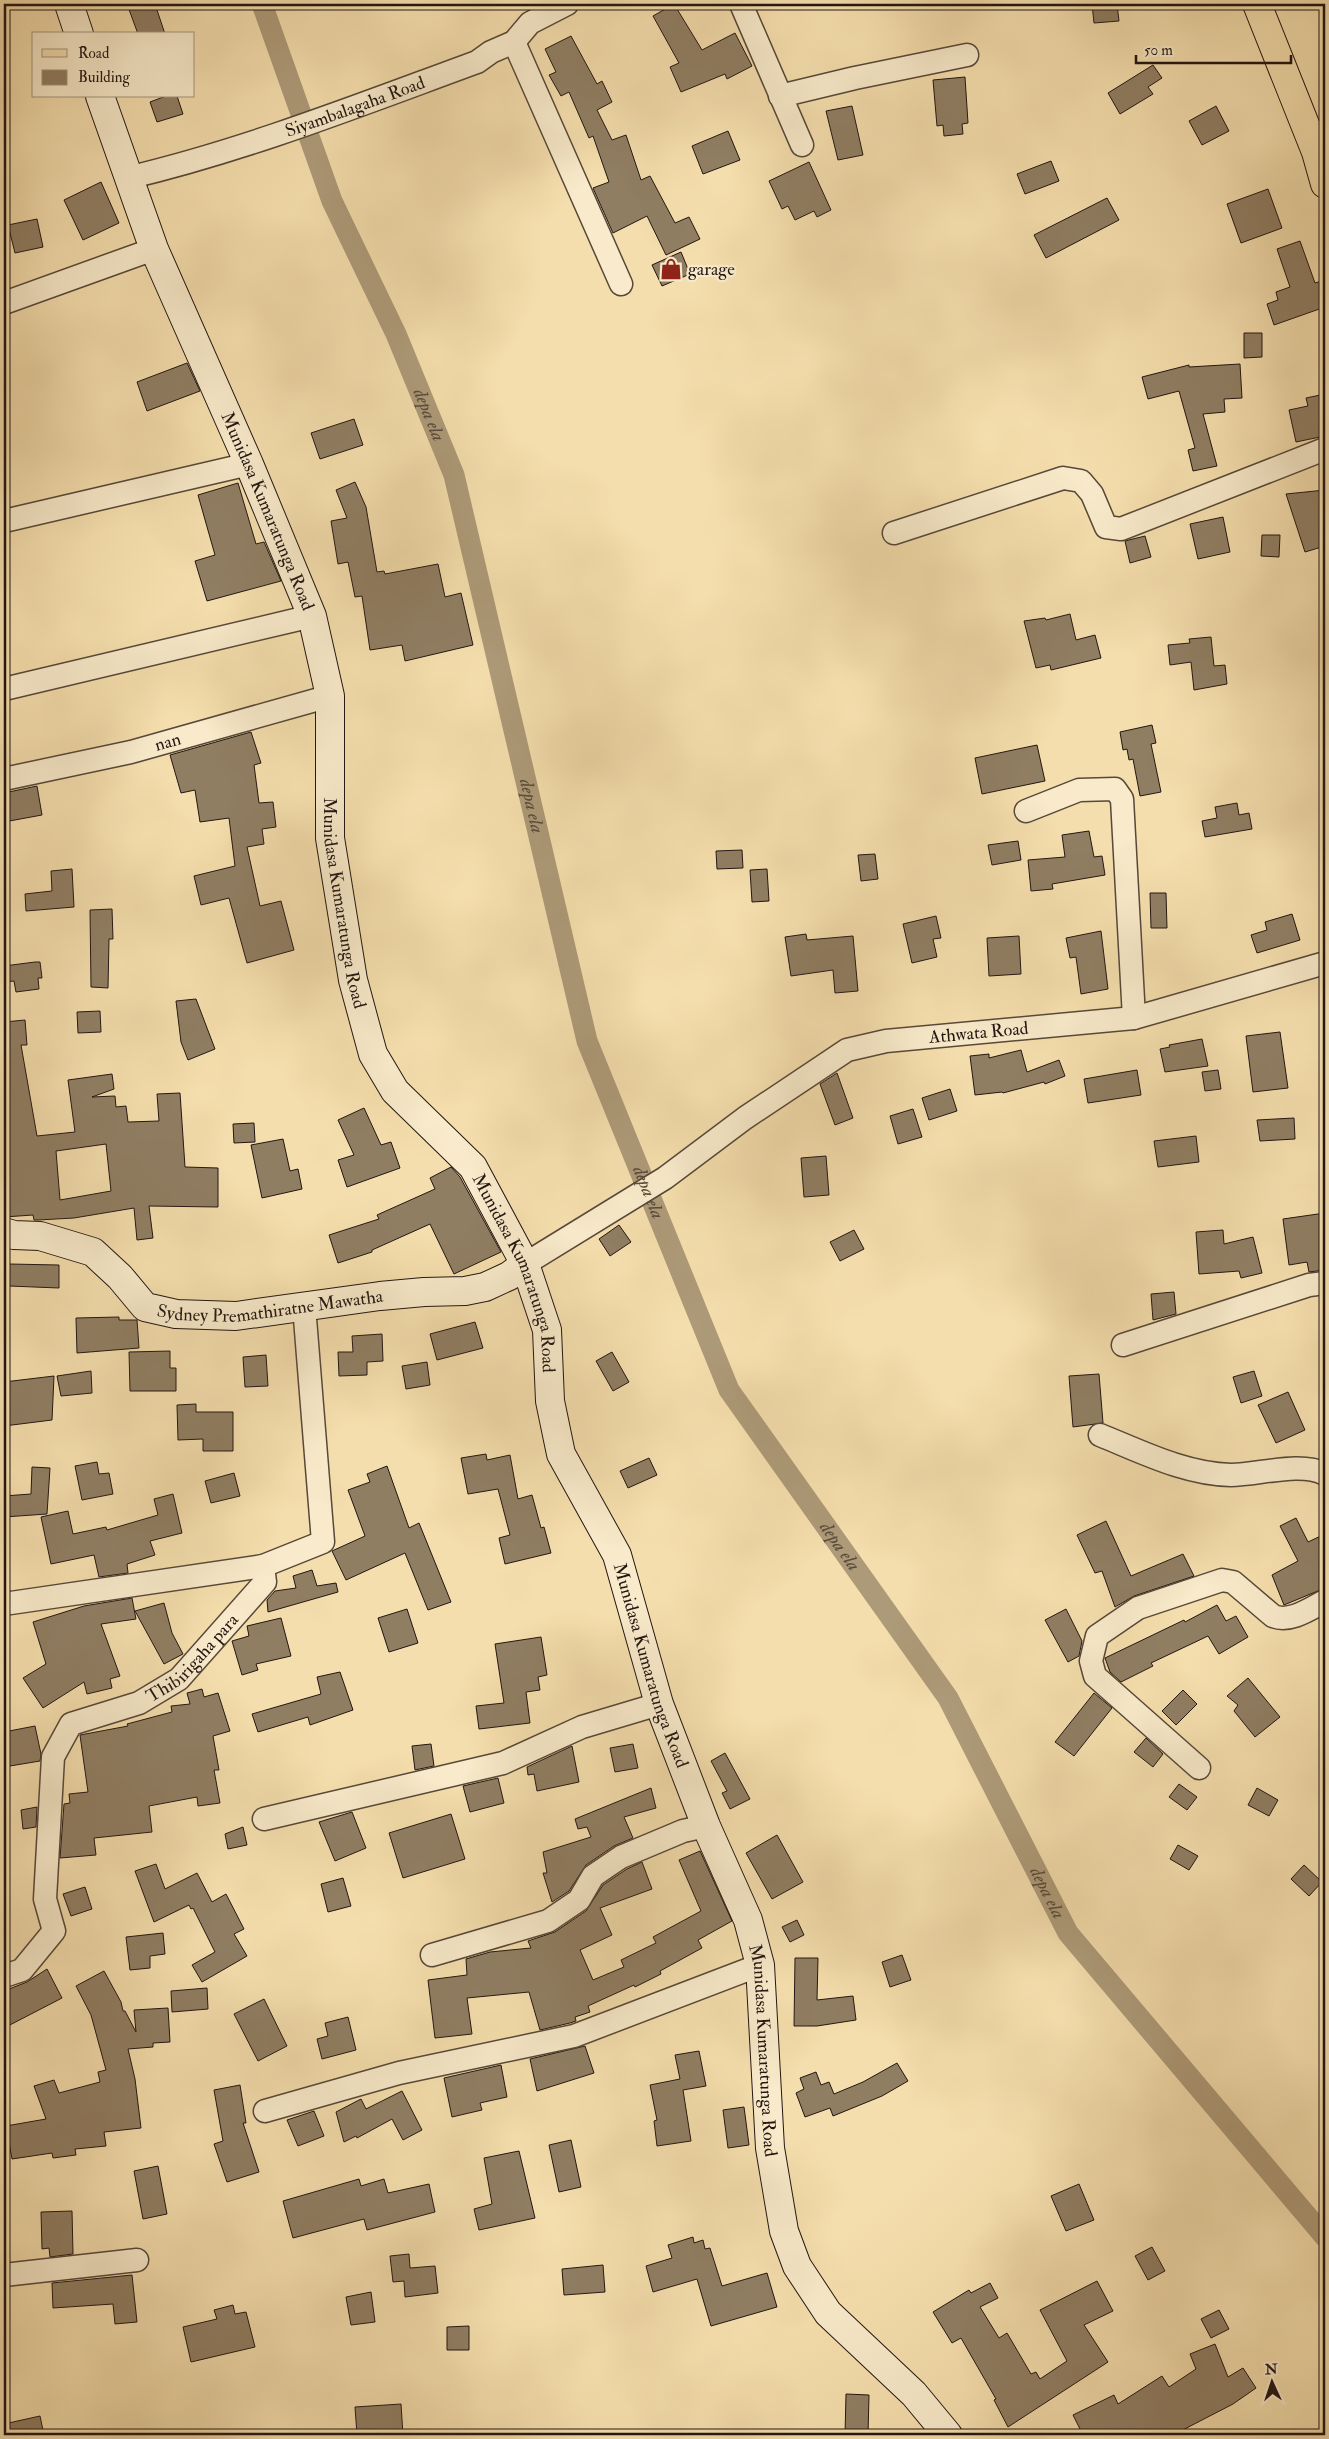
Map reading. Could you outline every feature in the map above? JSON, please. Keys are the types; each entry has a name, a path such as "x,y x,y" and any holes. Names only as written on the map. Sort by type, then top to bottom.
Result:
{"main road":[{"path":"1257,4 1320,150 1325,184"}],"street":[{"path":"69,4 78,32"},
{"name":"Siyambalagaha Road","path":"127,178 173,167 280,133 477,62 491,52 514,42 530,22 567,4"},
{"path":"741,4 802,145"},
{"path":"514,42 621,284"},
{"path":"780,96 854,78 967,55"},
{"name":"Munidasa Kumaratunga Road","path":"101,98 127,178 154,249 250,464 312,616 330,696 330,838 353,980 373,1054 395,1091 473,1167 525,1264 547,1330 550,1401 561,1454 617,1555 659,1704 706,1826 748,1920 760,1965 770,2148 784,2231 797,2266 828,2313 914,2394 948,2435"},
{"path":"4,303 154,249"},
{"path":"894,533 1063,478 1081,481 1092,494 1106,527 1122,529 1325,449"},
{"path":"4,521 250,464"},
{"path":"4,690 312,616"},
{"name":"nan","path":"4,779 131,752 330,696"},
{"path":"1026,811 1078,790 1115,789 1122,799 1134,1018"},
{"name":"Athwata Road","path":"525,1264 665,1178 745,1118 848,1050 886,1040 1134,1018 1325,963"},
{"name":"Sydney Premathiratne Mawatha","path":"4,1232 14,1235 40,1236 93,1252 120,1277 145,1307 176,1314 236,1316 388,1295 424,1292 465,1292 485,1287 509,1276 525,1264"},
{"path":"1123,1344 1309,1285 1325,1283"},
{"path":"4,1604 263,1566 323,1542 304,1306"},
{"path":"1100,1435 1189,1469 1230,1475 1295,1469 1320,1471 1325,1474"},
{"name":"Thibirigaha para","path":"4,1976 22,1970 54,1932 45,1899 53,1757 72,1724 139,1703 179,1679 266,1582 263,1566"},
{"path":"1199,1768 1095,1676 1091,1661 1097,1636 1138,1608 1222,1580 1233,1582 1273,1616 1281,1619 1288,1619 1325,1601"},
{"path":"264,1820 503,1763 582,1727 659,1704"},
{"path":"432,1955 548,1921 579,1900 593,1876 621,1857 683,1831 706,1826"},
{"path":"265,2112 399,2074 574,2036 760,1965"},
{"path":"4,2275 137,2260"}],"building":[{"path":"127,4 155,4 164,32 137,32"},
{"path":"674,4 702,50 735,33 752,66 727,79 725,74 681,92 670,67 679,63 653,16"},
{"path":"1092,4 1117,4 1119,21 1094,23"},
{"path":"571,36 597,84 602,81 612,102 597,110 612,140 626,135 641,180 650,176 675,223 689,217 700,239 666,255 647,216 613,233 593,188 609,182 593,136 589,138 569,92 561,96 549,75 556,72 545,49"},
{"path":"1153,65 1162,78 1148,87 1153,94 1120,114 1108,93"},
{"path":"965,77 968,123 962,124 963,134 944,136 943,125 937,126 933,80"},
{"path":"161,98 178,98 183,114 157,122 150,102"},
{"path":"852,106 863,155 838,160 826,111"},
{"path":"1216,106 1229,131 1202,145 1189,121"},
{"path":"728,131 740,160 703,174 692,146"},
{"path":"1051,161 1059,181 1025,194 1017,174"},
{"path":"809,162 831,210 817,217 814,211 795,220 788,206 782,209 769,181"},
{"path":"101,182 119,223 83,240 64,200"},
{"path":"1268,189 1282,228 1241,243 1227,204"},
{"path":"1107,198 1119,220 1046,258 1034,235"},
{"path":"37,219 43,247 15,253 8,225"},
{"path":"1300,241 1315,283 1325,280 1325,307 1274,325 1267,304 1278,300 1276,292 1290,287 1277,249"},
{"name":"garage","path":"681,252 690,274 662,286 652,265"},
{"path":"1244,333 1262,333 1262,357 1244,358"},
{"path":"187,363 200,391 147,411 137,382"},
{"path":"1240,364 1242,398 1224,399 1225,412 1203,414 1217,466 1193,471 1188,450 1195,448 1179,391 1148,399 1142,377 1189,365 1189,367"},
{"path":"1325,394 1325,436 1296,442 1289,410 1308,406 1306,398"},
{"path":"354,419 363,445 320,459 311,433"},
{"path":"355,482 366,507 377,572 384,571 385,574 438,564 445,597 461,593 473,645 405,661 402,645 370,650 362,596 355,597 348,562 338,564 331,521 347,518 336,490"},
{"path":"238,483 256,544 264,542 281,581 207,601 195,561 215,555 198,495"},
{"path":"1325,490 1325,546 1305,552 1286,494"},
{"path":"1223,517 1230,552 1198,559 1190,524"},
{"path":"1262,535 1280,535 1279,557 1261,556"},
{"path":"1145,536 1151,557 1130,563 1125,541"},
{"path":"1070,614 1076,640 1095,635 1101,658 1051,670 1050,665 1036,668 1024,621 1045,618 1046,620"},
{"path":"1211,637 1214,666 1225,665 1227,684 1194,690 1191,662 1170,665 1168,645 1190,643 1189,639"},
{"path":"1152,725 1156,743 1151,744 1161,792 1140,796 1133,759 1129,760 1127,749 1123,750 1120,732"},
{"path":"251,732 261,763 254,765 259,803 273,802 276,827 262,829 264,844 247,847 260,906 281,901 294,950 247,963 229,898 201,905 194,876 235,866 229,818 200,822 195,790 181,793 170,755"},
{"path":"1037,745 1045,781 982,794 975,758"},
{"path":"37,786 42,815 4,822 4,793"},
{"path":"1237,803 1239,815 1249,813 1252,829 1205,837 1202,821 1217,818 1215,807"},
{"path":"1089,831 1094,857 1102,856 1105,875 1052,884 1053,889 1031,891 1028,860 1065,857 1062,835"},
{"path":"1018,841 1021,860 992,865 988,845"},
{"path":"742,850 743,868 717,869 716,851"},
{"path":"875,854 878,879 861,881 858,855"},
{"path":"72,869 74,907 26,911 25,894 52,891 51,871"},
{"path":"767,869 769,901 752,902 750,870"},
{"path":"1150,893 1166,893 1167,928 1151,928"},
{"path":"112,909 113,939 109,939 108,988 91,987 90,910"},
{"path":"1292,914 1300,940 1257,953 1251,935 1267,930 1265,922"},
{"path":"936,916 941,938 933,939 937,957 912,963 903,924"},
{"path":"1101,931 1108,989 1081,994 1076,957 1070,958 1066,938"},
{"path":"806,934 807,940 853,936 858,991 835,993 833,970 791,976 785,937"},
{"path":"1019,936 1021,974 989,976 987,938"},
{"path":"40,962 42,978 38,978 39,989 16,992 14,981 4,982 4,966"},
{"path":"196,999 215,1049 188,1060 181,1042 176,1001"},
{"path":"100,1011 101,1032 78,1033 77,1012"},
{"path":"25,1020 27,1045 21,1045 37,1136 75,1132 68,1080 112,1074 114,1089 92,1097 115,1096 116,1107 126,1106 128,1122 159,1121 157,1094 180,1093 185,1167 218,1168 218,1207 149,1206 153,1238 137,1240 134,1208 74,1218 34,1220 33,1215 4,1217 4,1133 7,1133 4,1113 4,1022","holes":["106,1144 111,1191 60,1200 56,1151"]},
{"path":"1280,1032 1288,1088 1253,1092 1246,1036"},
{"path":"1202,1039 1208,1066 1165,1072 1160,1049 1170,1047 1169,1045"},
{"path":"1021,1050 1027,1072 1059,1060 1065,1076 1045,1084 1044,1082 1003,1093 975,1095 970,1056 989,1054 989,1058"},
{"path":"1137,1070 1141,1095 1088,1103 1084,1079"},
{"path":"1218,1070 1221,1089 1205,1091 1202,1072"},
{"path":"837,1073 853,1118 835,1125 820,1084"},
{"path":"950,1089 957,1111 929,1120 922,1098"},
{"path":"364,1108 381,1145 391,1142 400,1168 347,1187 338,1160 354,1155 338,1120"},
{"path":"913,1109 922,1137 898,1144 890,1116"},
{"path":"1294,1118 1295,1139 1260,1141 1257,1120"},
{"path":"254,1123 255,1142 234,1143 233,1124"},
{"path":"1196,1136 1199,1162 1158,1167 1154,1141"},
{"path":"283,1139 290,1171 298,1169 302,1189 262,1198 251,1145"},
{"path":"826,1156 829,1195 804,1197 801,1158"},
{"path":"451,1167 460,1177 501,1252 454,1274 430,1224 372,1250 372,1252 338,1263 329,1235 379,1219 377,1215 435,1189 430,1178"},
{"path":"1325,1213 1325,1270 1309,1272 1307,1262 1289,1265 1283,1219"},
{"path":"619,1225 631,1242 610,1256 599,1239"},
{"path":"854,1230 864,1249 840,1261 830,1242"},
{"path":"1223,1230 1224,1244 1253,1237 1262,1273 1241,1278 1239,1271 1199,1274 1196,1232"},
{"path":"9,1264 59,1265 59,1288 9,1286"},
{"path":"1174,1292 1176,1314 1153,1320 1151,1294"},
{"path":"119,1317 119,1320 137,1320 139,1348 77,1353 76,1318"},
{"path":"475,1322 483,1348 437,1360 430,1334"},
{"path":"382,1334 383,1361 367,1362 367,1375 339,1376 338,1352 353,1352 352,1336"},
{"path":"170,1351 170,1368 176,1368 176,1391 130,1391 129,1352"},
{"path":"612,1352 629,1382 613,1391 596,1361"},
{"path":"266,1355 268,1386 245,1387 243,1357"},
{"path":"427,1362 430,1385 406,1389 402,1366"},
{"path":"91,1371 92,1393 61,1396 57,1376"},
{"path":"1254,1371 1262,1396 1241,1403 1233,1377"},
{"path":"1099,1374 1103,1423 1073,1427 1069,1376"},
{"path":"54,1376 52,1420 4,1426 4,1382"},
{"path":"1288,1392 1305,1430 1276,1443 1258,1405"},
{"path":"196,1404 196,1412 233,1412 233,1451 203,1451 203,1439 178,1440 177,1405"},
{"path":"486,1454 487,1460 510,1455 518,1499 532,1495 541,1528 544,1527 551,1553 505,1564 499,1538 510,1535 498,1489 468,1494 461,1458"},
{"path":"649,1458 657,1475 628,1488 620,1471"},
{"path":"97,1462 99,1474 109,1473 113,1494 82,1500 75,1466"},
{"path":"387,1466 409,1528 419,1523 451,1602 428,1610 405,1553 346,1580 332,1551 365,1536 348,1490 370,1482 367,1474"},
{"path":"32,1467 50,1468 47,1514 4,1517 4,1496 31,1494"},
{"path":"234,1473 240,1496 211,1503 205,1481"},
{"path":"173,1494 182,1533 150,1541 155,1555 127,1564 128,1573 99,1577 94,1555 51,1564 41,1517 68,1511 73,1534 106,1527 107,1530 158,1515 154,1499"},
{"path":"1296,1518 1308,1542 1325,1534 1325,1588 1284,1605 1272,1575 1298,1561 1280,1526"},
{"path":"1106,1521 1131,1576 1183,1554 1194,1576 1134,1596 1115,1607 1102,1571 1095,1573 1077,1535"},
{"path":"312,1570 317,1586 336,1583 338,1592 268,1612 267,1600 275,1591 296,1588 293,1576"},
{"path":"132,1598 136,1619 101,1624 120,1676 110,1679 112,1688 87,1694 84,1682 43,1708 23,1678 46,1664 33,1622 84,1606"},
{"path":"164,1603 172,1633 183,1654 164,1664 135,1611"},
{"path":"1217,1605 1226,1621 1236,1616 1248,1637 1219,1654 1208,1636 1151,1663 1153,1666 1121,1682 1110,1672 1105,1658 1184,1620 1185,1622"},
{"path":"407,1609 418,1643 389,1652 378,1618"},
{"path":"1066,1609 1082,1641 1079,1656 1068,1662 1045,1620"},
{"path":"281,1618 291,1656 256,1664 258,1670 242,1675 232,1641 249,1636 247,1626"},
{"path":"541,1637 547,1675 538,1677 540,1690 526,1692 530,1723 479,1729 476,1706 504,1703 495,1644"},
{"path":"340,1672 353,1710 310,1725 308,1717 258,1732 252,1714 321,1694 317,1677"},
{"path":"1248,1678 1280,1717 1255,1737 1234,1711 1238,1705 1227,1696"},
{"path":"202,1689 204,1697 218,1693 230,1731 213,1736 219,1770 214,1770 220,1803 198,1806 197,1797 149,1806 152,1832 94,1838 96,1855 60,1858 64,1804 70,1803 69,1794 88,1792 80,1735 128,1726 127,1724 172,1712 171,1706 190,1704 187,1693"},
{"path":"1183,1690 1197,1704 1176,1725 1162,1711"},
{"path":"1094,1693 1112,1708 1074,1756 1055,1742"},
{"path":"35,1726 41,1754 40,1761 4,1767 4,1732"},
{"path":"1146,1738 1163,1754 1153,1767 1134,1752"},
{"path":"431,1744 434,1766 415,1770 412,1746"},
{"path":"633,1744 638,1768 615,1772 610,1748"},
{"path":"572,1746 579,1782 537,1791 534,1774 528,1775 527,1767"},
{"path":"725,1753 750,1799 730,1809 722,1793 727,1791 711,1761"},
{"path":"498,1778 504,1803 470,1812 463,1786"},
{"path":"1179,1784 1197,1797 1187,1810 1169,1797"},
{"path":"651,1788 656,1808 624,1817 633,1838 614,1846 586,1865 569,1891 552,1902 543,1873 547,1873 543,1852 591,1837 587,1827 578,1829 575,1819"},
{"path":"1257,1788 1278,1800 1269,1816 1248,1805"},
{"path":"37,1807 36,1827 23,1829 21,1810"},
{"path":"352,1812 366,1848 335,1861 319,1822"},
{"path":"451,1814 465,1859 403,1878 389,1833"},
{"path":"243,1827 247,1845 228,1849 225,1834"},
{"path":"777,1835 803,1882 772,1899 746,1853"},
{"path":"1178,1845 1198,1856 1189,1870 1170,1859"},
{"path":"700,1851 732,1921 698,1940 702,1948 660,1971 661,1974 588,2006 590,2012 575,2017 576,2021 540,2030 529,1992 467,1998 472,2034 435,2038 428,1980 467,1975 466,1959 490,1952 531,1948 528,1941 555,1932 586,1911 603,1885 627,1869 642,1862 652,1889 600,1908 612,1935 580,1950 593,1980 624,1967 621,1960 656,1943 653,1937 701,1911 679,1860"},
{"path":"156,1864 165,1889 197,1873 212,1902 226,1894 244,1929 234,1934 247,1956 202,1982 192,1965 215,1952 193,1908 191,1909 189,1905 154,1922 135,1871"},
{"path":"1304,1865 1322,1882 1309,1896 1291,1879"},
{"path":"343,1878 351,1906 328,1912 321,1884"},
{"path":"85,1887 92,1909 71,1916 63,1894"},
{"path":"797,1920 804,1935 790,1942 782,1927"},
{"path":"163,1933 165,1954 150,1956 150,1968 130,1970 126,1937"},
{"path":"902,1955 911,1980 890,1987 882,1962"},
{"path":"795,1958 818,1958 817,2000 853,1996 856,2020 817,2026 794,2026"},
{"path":"47,1969 62,1998 4,2028 4,1991 27,1982"},
{"path":"104,1971 121,2002 123,2011 125,2011 136,2032 134,2010 168,2008 170,2042 153,2043 153,2047 128,2049 135,2079 141,2128 104,2132 106,2146 75,2149 76,2155 53,2158 52,2153 12,2159 6,2126 46,2119 34,2086 54,2080 59,2093 100,2082 98,2072 106,2070 91,2015 76,1986"},
{"path":"207,1988 208,2009 172,2012 171,1991"},
{"path":"264,1999 287,2046 258,2061 234,2014"},
{"path":"348,2017 356,2050 322,2059 317,2039 328,2036 325,2023"},
{"path":"585,2046 594,2073 537,2091 530,2059"},
{"path":"699,2051 706,2086 683,2090 691,2141 657,2146 654,2121 657,2120 650,2085 680,2079 675,2055"},
{"path":"897,2063 908,2081 882,2096 833,2116 830,2108 805,2117 796,2093 804,2089 800,2078 816,2072 821,2085 829,2082 834,2094 863,2082"},
{"path":"501,2065 507,2097 480,2103 482,2110 452,2117 444,2078"},
{"path":"240,2085 246,2123 243,2123 259,2172 227,2182 214,2144 223,2141 214,2090"},
{"path":"402,2091 422,2130 403,2140 392,2119 357,2138 356,2136 344,2142 336,2112 361,2099 366,2109"},
{"path":"744,2107 749,2145 728,2148 723,2110"},
{"path":"314,2111 324,2136 298,2146 287,2120"},
{"path":"571,2140 581,2187 559,2192 549,2145"},
{"path":"519,2151 535,2218 479,2230 474,2209 492,2204 484,2158"},
{"path":"158,2166 167,2214 143,2219 134,2171"},
{"path":"359,2179 361,2186 384,2179 388,2193 429,2184 435,2212 367,2230 364,2219 293,2238 283,2201"},
{"path":"1079,2184 1094,2220 1066,2231 1051,2196"},
{"path":"72,2211 73,2254 50,2257 49,2248 42,2249 41,2212"},
{"path":"693,2237 694,2243 703,2240 705,2249 710,2248 722,2286 767,2273 777,2307 711,2326 697,2279 653,2292 646,2266 672,2258 668,2245"},
{"path":"1152,2247 1165,2271 1148,2280 1135,2256"},
{"path":"409,2254 410,2268 435,2266 438,2293 405,2297 404,2281 393,2282 390,2256"},
{"path":"603,2265 605,2292 564,2295 562,2269"},
{"path":"132,2275 137,2322 115,2324 113,2304 53,2308 52,2283"},
{"path":"1097,2281 1113,2311 1084,2325 1108,2362 1008,2427 994,2400 996,2399 961,2338 952,2343 933,2312 969,2290 971,2293 990,2283 998,2298 980,2307 999,2338 1007,2333 1031,2374 1036,2372 1040,2379 1067,2361 1040,2310"},
{"path":"371,2292 375,2322 351,2325 346,2297"},
{"path":"233,2305 235,2314 246,2312 255,2347 191,2362 183,2327 217,2319 214,2310"},
{"path":"1219,2310 1229,2329 1211,2338 1201,2319"},
{"path":"469,2326 469,2350 447,2350 447,2327"},
{"path":"1215,2344 1228,2377 1243,2368 1256,2388 1233,2404 1173,2435 1083,2435 1073,2415 1114,2395 1118,2404 1162,2376 1169,2387 1196,2369 1190,2354"},
{"path":"846,2394 869,2395 868,2435 845,2435"},
{"path":"401,2404 403,2435 357,2435 355,2407"},
{"path":"40,2416 44,2435 4,2435 4,2424"}],"waterway":[{"name":"depa ela","path":"262,4 332,201 396,334 454,475 587,1041 729,1390 948,1698 1068,1933 1325,2237"}],"place":[{"name":"garage","path":"671,269"}]}
